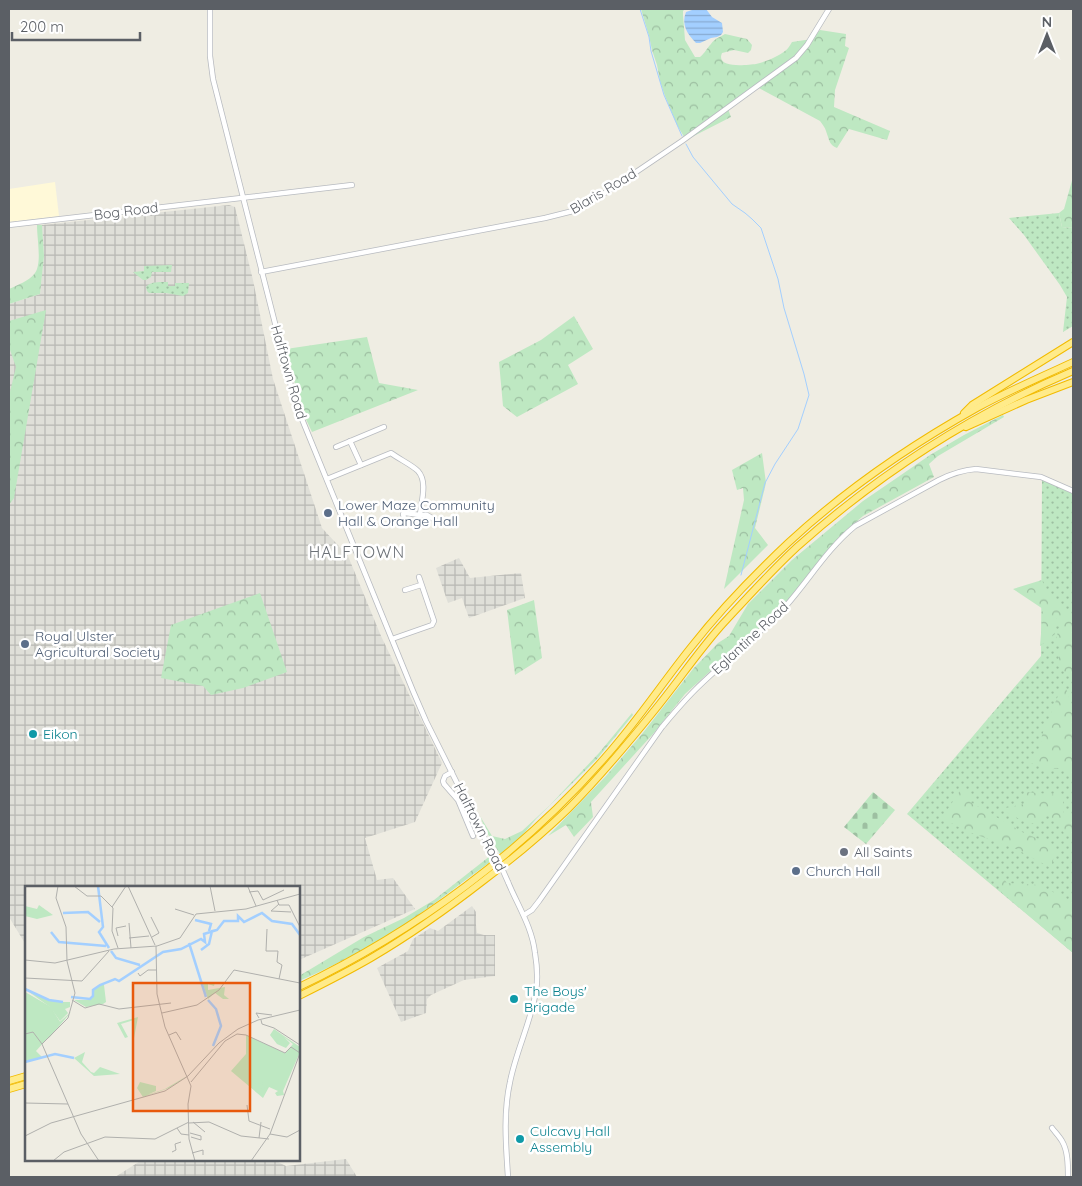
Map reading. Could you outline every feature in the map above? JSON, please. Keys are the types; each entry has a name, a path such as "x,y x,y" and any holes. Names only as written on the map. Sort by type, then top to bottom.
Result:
{"highway":[{"path":"958,419 972,405 1073,342"},
{"path":"300,986 400,932 475,879 531,832 557,808 608,754 713,621 788,543 846,493 872,474 958,419 1002,395 1073,362"},
{"path":"300,995 404,938 454,903 509,861 539,835 614,761 719,629 766,578 796,548 878,481 972,420 1073,371"},
{"path":"951,433 1032,397 1073,382"},
{"path":"9,1081 25,1076"},
{"path":"9,1089 25,1084"}],"street":[{"name":"Halftown Road","path":"210,9 210,56 213,79 295,402 426,721 489,847 500,864 533,939 537,977 536,991 513,1067 507,1097 505,1118 508,1177"},
{"name":"Blaris Road","path":"261,272 573,211 608,191 682,141 796,58 807,45 829,9"},
{"name":"Bog Road","path":"9,225 352,184"},
{"path":"336,446 384,427"},
{"path":"350,441 361,465"},
{"path":"327,479 391,453 416,469 422,478 420,515"},
{"name":"Eglantine Road","path":"524,915 532,910 539,901 662,727 680,705 786,606 845,534 855,526 939,480 966,470 976,469 1042,477 1073,490"},
{"path":"405,523 403,514 405,513 427,515 437,521"},
{"path":"392,639 432,625 434,621 419,577"},
{"path":"405,590 421,585"},
{"name":"Halftown Road","path":"452,772 445,776 443,782 458,800 472,836"},
{"path":"1052,1128 1065,1148 1068,1177"}],"shaded area":[{"path":"55,182 59,216 9,222 9,189"},
{"path":"229,205 235,207 253,280 273,379 322,528 348,556 381,636 442,763 415,822 365,838 377,880 393,878 415,909 300,960 300,886 25,886 25,943 9,917 9,304 40,294 44,256 42,225"},
{"path":"459,558 470,578 521,573 525,598 469,618 462,598 448,603 436,568"},
{"path":"472,906 476,912 477,933 495,935 495,976 464,980 431,995 427,999 426,1013 401,1022 377,968 408,951 413,939 430,928 438,931"},
{"path":"346,1159 357,1177 115,1177 140,1161 276,1161 286,1166"}],"green space":[{"path":"641,9 685,9 683,15 685,40 695,57 700,57 714,41 725,34 747,39 752,45 748,53 734,50 722,53 721,58 723,62 733,65 756,64 767,61 785,51 792,42 812,39 820,30 846,34 845,46 849,48 835,90 834,107 890,131 887,140 849,129 837,148 834,147 820,121 755,86 728,109 731,117 686,140 677,125 665,96"},
{"path":"1073,177 1073,228 1062,227 1059,213 1064,209"},
{"path":"1059,213 1062,227 1073,228 1073,326 1063,332 1067,297 1024,235 1009,218"},
{"path":"37,225 42,225 44,256 40,294 9,304 9,289 29,279 37,269 39,254"},
{"path":"172,265 171,272 152,272 151,277 146,280 143,280 133,272 144,271 144,266"},
{"path":"168,282 168,286 175,286 175,283 189,283 188,293 183,296 149,293 147,291 146,287 150,284"},
{"path":"46,310 14,498 9,505 9,396 16,367 9,347 9,321"},
{"path":"574,316 593,349 568,365 578,384 517,417 503,406 499,362 541,340"},
{"path":"367,337 379,383 418,390 312,432 302,411 286,349"},
{"path":"1003,415 1004,417 938,456 929,464 934,477 863,516 839,537 783,606 685,694 653,734 591,802 593,817 574,837 566,825 548,836 606,776 693,669 718,643 729,636 748,604 792,560 863,501 930,455"},
{"path":"762,453 766,483 755,528 768,545 724,589 744,500 743,488 737,490 732,470"},
{"path":"1042,479 1073,494 1073,953 907,814 1041,656"},
{"path":"1042,580 1047,593 1073,616 1073,680 1057,665 1061,648 1056,640 1060,623 1056,618 1055,634 1040,646 1043,609 1013,589"},
{"path":"260,593 287,672 243,688 211,695 203,686 161,678 171,625"},
{"path":"534,600 542,658 515,675 507,610"},
{"path":"1064,681 1073,711 1073,778 1060,768 1048,770 1026,761 1040,750 1042,735"},
{"path":"632,713 633,715 597,759 536,819 521,837 500,854 486,831 480,816 492,836 505,839 522,831 550,805 599,753"},
{"path":"961,789 973,796 970,802 1024,833 1046,842 1055,852 1051,868 1016,849 966,831 942,818"},
{"path":"873,792 895,810 866,844 844,827"},
{"path":"1027,792 1058,795 1063,799 1063,812 1073,817 1073,836 1064,833 1046,813 1039,825 1023,821 1001,809 1024,804"},
{"path":"490,856 493,860 403,925 352,956 300,981 300,975 364,937 404,918 434,900"},
{"path":"999,872 1007,883 1039,885 1073,902 1073,953 1002,893"}],"water":[{"path":"695,9 706,9 712,17 722,23 723,32 721,35 696,43 690,36 684,21 686,12"}],"waterway":[{"path":"640,9 664,95 682,136"},
{"path":"686,144 693,157 732,204 761,228 778,279 784,308 809,395 798,429 765,483 741,575"}],"place":[{"name":"Lower Maze Community Hall & Orange Hall","path":"328,513"},
{"name":"Royal Ulster Agricultural Society","path":"25,644"},
{"name":"Eikon","path":"33,734"},
{"name":"All Saints","path":"844,852"},
{"name":"Church Hall","path":"796,871"},
{"name":"The Boys' Brigade","path":"514,999"},
{"name":"Culcavy Hall Assembly","path":"520,1139"}],"district":[{"name":"HALFTOWN","path":"357,552"}]}
